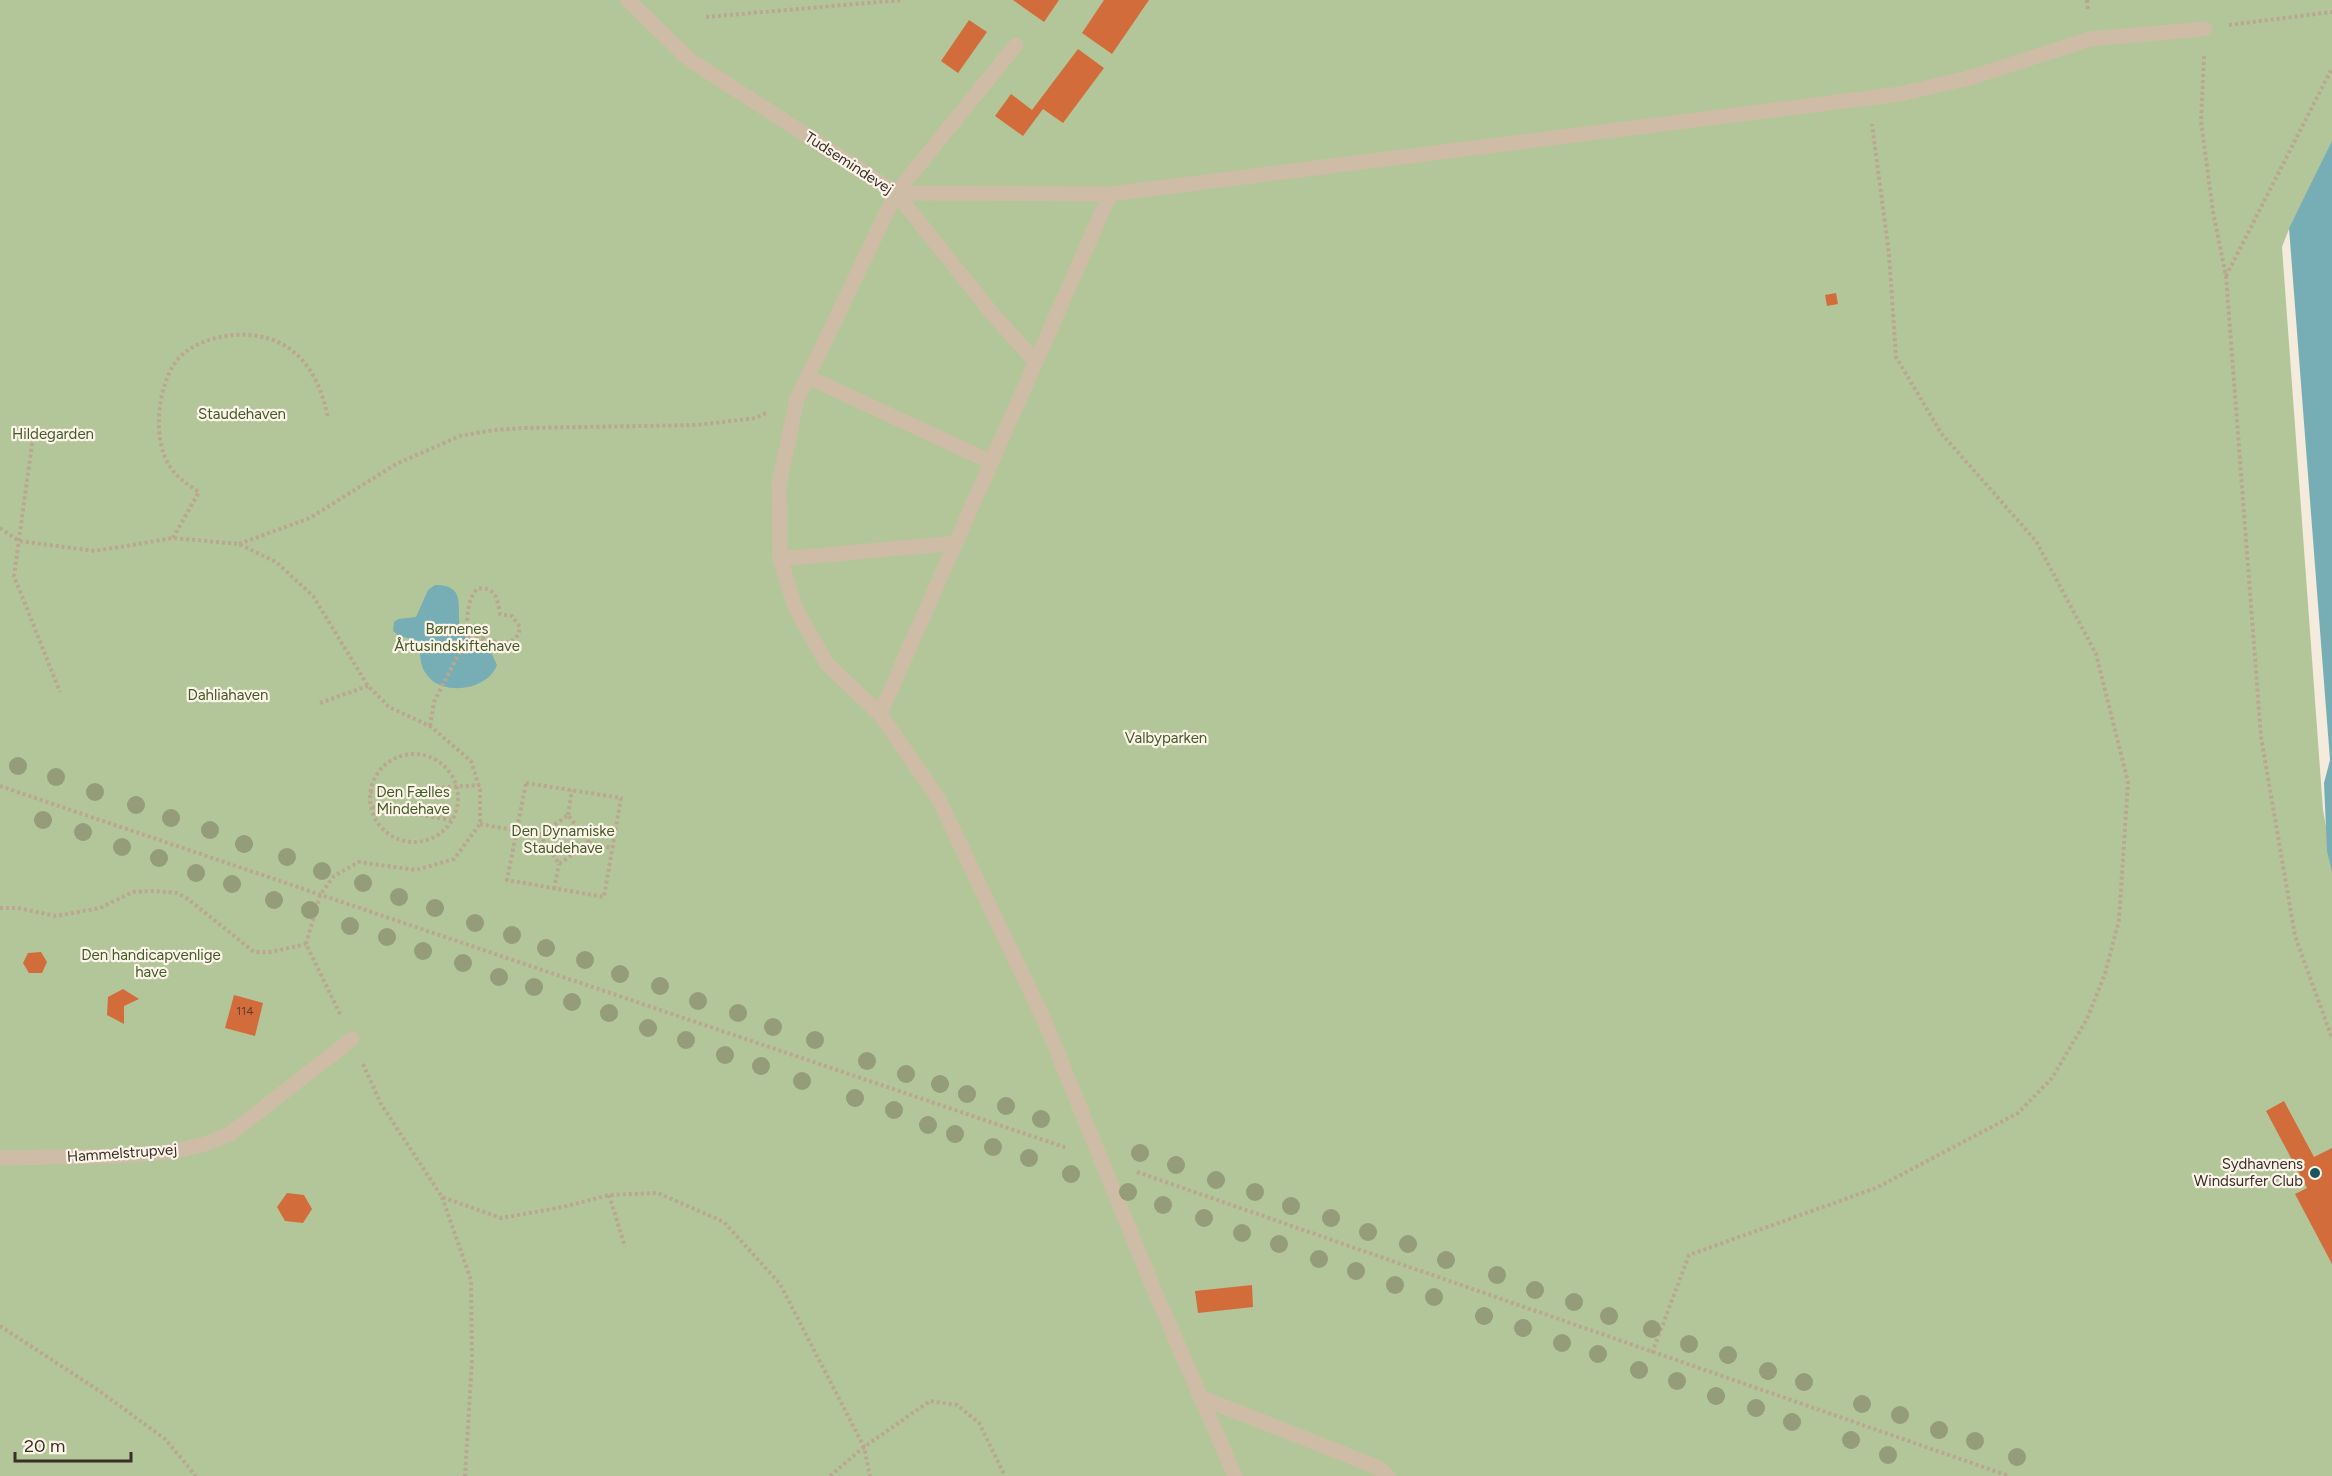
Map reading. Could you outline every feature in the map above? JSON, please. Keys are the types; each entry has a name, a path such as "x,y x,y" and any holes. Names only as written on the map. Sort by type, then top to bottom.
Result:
{"lane":[{"name":"Tudsemindevej","path":"628,0 690,60 896,193 992,312 1036,362"},
{"path":"896,193 1110,194 1900,94 1969,78 2090,39 2204,29"},
{"path":"1016,45 896,193 796,399 779,484 780,559 795,607 827,664 880,714 938,798 1044,1022 1155,1292 1235,1476"},
{"path":"880,714 1110,194"},
{"path":"808,377 992,462"},
{"path":"780,559 956,543"},
{"name":"Hammelstrupvej","path":"0,1158 112,1156 171,1152 205,1144 230,1134 352,1039"},
{"path":"1200,1397 1379,1468 1388,1476"}],"path":[{"path":"706,17 902,0"},
{"path":"2332,12 2204,29 2201,121 2213,212 2226,276 2261,737 2295,936 2332,1038"},
{"path":"2226,276 2332,68"},
{"path":"1652,1353 1689,1255 1876,1188 2018,1113 2052,1078 2087,1019 2105,974 2120,920 2128,782 2096,654 2036,541 1941,433 1896,357 1889,254 1869,98"},
{"path":"173,538 199,492 178,477 167,463 160,442 159,415 162,392 171,370 181,355 198,344 223,336 254,334 284,343 301,357 318,385 328,418"},
{"path":"239,544 310,518 396,464 460,436 494,430 526,428 697,425 756,418 796,399"},
{"path":"33,437 14,576 60,692"},
{"path":"0,528 19,541 95,551 173,538 239,544 276,562 313,596 368,686 389,707 430,726 471,761 480,785 480,824 454,859 416,870 359,862 334,876 320,895 306,944 381,1104 442,1197 471,1280 472,1360 465,1476"},
{"path":"430,726 434,702 469,634 467,625 471,599 477,589 493,591 499,602 500,614 512,615 520,627 517,638 511,642 500,642 469,634"},
{"path":"320,703 368,686"},
{"path":"411,754 426,756 439,762 450,773 456,786 458,801 452,820 437,836 424,841 410,842 384,831 376,820 371,806 370,792 375,778 384,766 396,758 411,754"},
{"path":"526,783 572,790 621,798 604,897 507,880 526,783"},
{"path":"370,792 480,785"},
{"path":"0,786 1101,1160 2008,1476"},
{"path":"480,824 540,835 568,815 572,790"},
{"path":"371,806 452,820"},
{"path":"568,815 590,843 612,848"},
{"path":"540,835 559,864 554,889"},
{"path":"559,864 590,843"},
{"path":"0,908 18,908 57,916 83,913 100,908 133,892 152,891 177,894 188,899 254,952 271,952 306,944"},
{"path":"442,1197 501,1218 563,1207 609,1195 658,1193 724,1222 780,1284 864,1447 870,1476"},
{"path":"609,1195 625,1247"},
{"path":"0,1326 98,1390 165,1439 196,1476"},
{"path":"830,1476 864,1447 930,1401 957,1405 979,1423 1005,1476"}],"green space":[{"name":"Valbyparken","path":"0,0 2332,0 2332,145 2291,224 2282,247 2323,810 2332,860 2332,1476 0,1476"}],"water":[{"path":"2332,141 2332,872 2327,851 2324,783 2330,760 2289,228"},
{"path":"435,585 446,586 453,590 459,602 459,619 463,635 489,648 497,665 492,674 475,685 454,688 434,682 424,670 416,640 399,636 393,631 394,622 398,619 416,617 428,590"}],"building":[{"path":"1013,0 1059,0 1044,22"},
{"path":"1104,0 1149,0 1112,54 1082,33"},
{"path":"969,20 987,32 958,73 941,61"},
{"path":"1078,49 1104,68 1063,123 1043,109 1023,136 995,116 1011,94 1032,110"},
{"path":"1836,293 1838,304 1827,306 1825,295"},
{"path":"41,952 47,962 42,973 29,973 23,963 28,953"},
{"path":"123,989 139,999 124,1006 124,1024 107,1015 108,997"},
{"path":"234,995 263,1003 255,1036 225,1028"},
{"name":"Sydhavnens Windsurfer Club","path":"2284,1101 2314,1157 2332,1148 2332,1264 2295,1194 2307,1188 2266,1111"},
{"path":"287,1193 304,1195 312,1209 303,1223 285,1221 277,1207"},
{"path":"1252,1285 1253,1307 1198,1313 1195,1291"}],"place":[{"name":"Sydhavnens Windsurfer Club","path":"2315,1173"}],"park label":[{"name":"Staudehaven","path":"242,414"},
{"name":"Hildegarden","path":"53,434"},
{"name":"Børnenes Årtusindskiftehave","path":"457,638"},
{"name":"Dahliahaven","path":"228,695"},
{"name":"Den Fælles Mindehave","path":"413,800"},
{"name":"Den Dynamiske Staudehave","path":"563,840"},
{"name":"Den handicapvenlige have","path":"151,964"}]}
